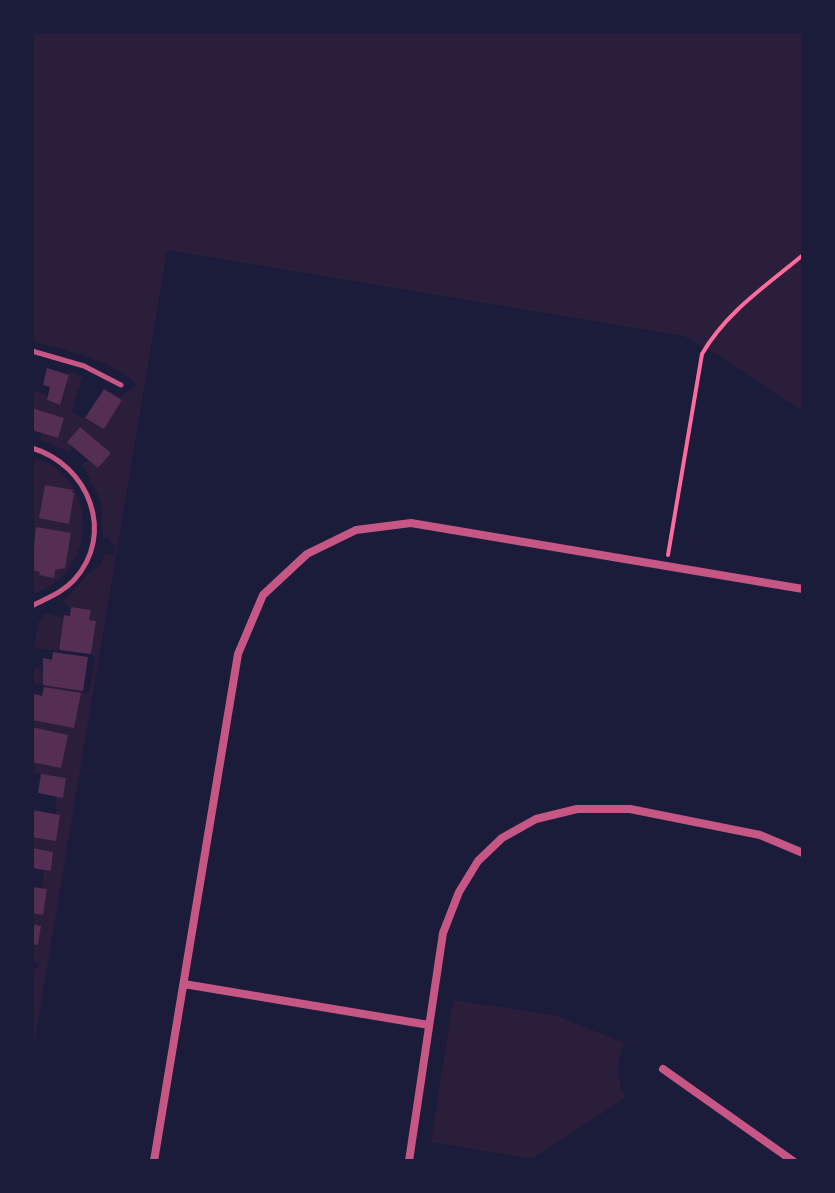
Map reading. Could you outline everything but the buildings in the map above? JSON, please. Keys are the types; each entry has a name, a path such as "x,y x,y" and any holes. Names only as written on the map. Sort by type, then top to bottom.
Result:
{"street":[{"path":"154,1161 238,654 263,595 307,554 356,530 411,523 803,589"},
{"path":"409,1161 443,933 459,892 478,861 502,838 536,819 577,809 630,809 760,835 803,853"},
{"path":"184,984 429,1025"},
{"path":"663,1069 793,1161"}],"lane":[{"path":"32,351 84,366 121,385"},
{"path":"32,448 43,451 69,468 84,484 92,507 94,536 87,561 74,580 55,596 32,606"}],"path":[{"path":"666,565 702,354 729,317 803,255"}],"shaded area":[{"path":"32,32 803,32 803,412 720,356 684,336 167,250 32,1057 32,978 39,963 32,962 32,944 38,945 41,926 32,924 32,913 43,914 47,890 42,888 44,870 51,871 53,852 32,848 32,837 59,815 56,814 56,797 63,797 66,778 32,773 32,762 68,735 32,727 32,720 74,728 80,694 32,684 32,668 41,667 41,672 89,693 96,621 89,620 90,610 68,606 63,601 91,571 100,566 105,554 113,555 115,547 108,538 103,539 101,502 82,464 89,460 98,468 111,453 80,427 67,442 72,447 70,452 40,440 41,432 58,437 64,418 32,408 32,390 48,395 47,401 60,405 69,375 67,371 82,376 72,412 104,429 122,400 119,398 136,385 117,369 103,363 32,341"},
{"path":"32,457 60,471 80,504 83,523 75,559 65,574 50,586 32,594"},
{"path":"45,613 64,618 58,651 34,648 38,623"},
{"path":"453,1000 554,1015 624,1043 618,1070 625,1098 532,1159 431,1142"}]}
